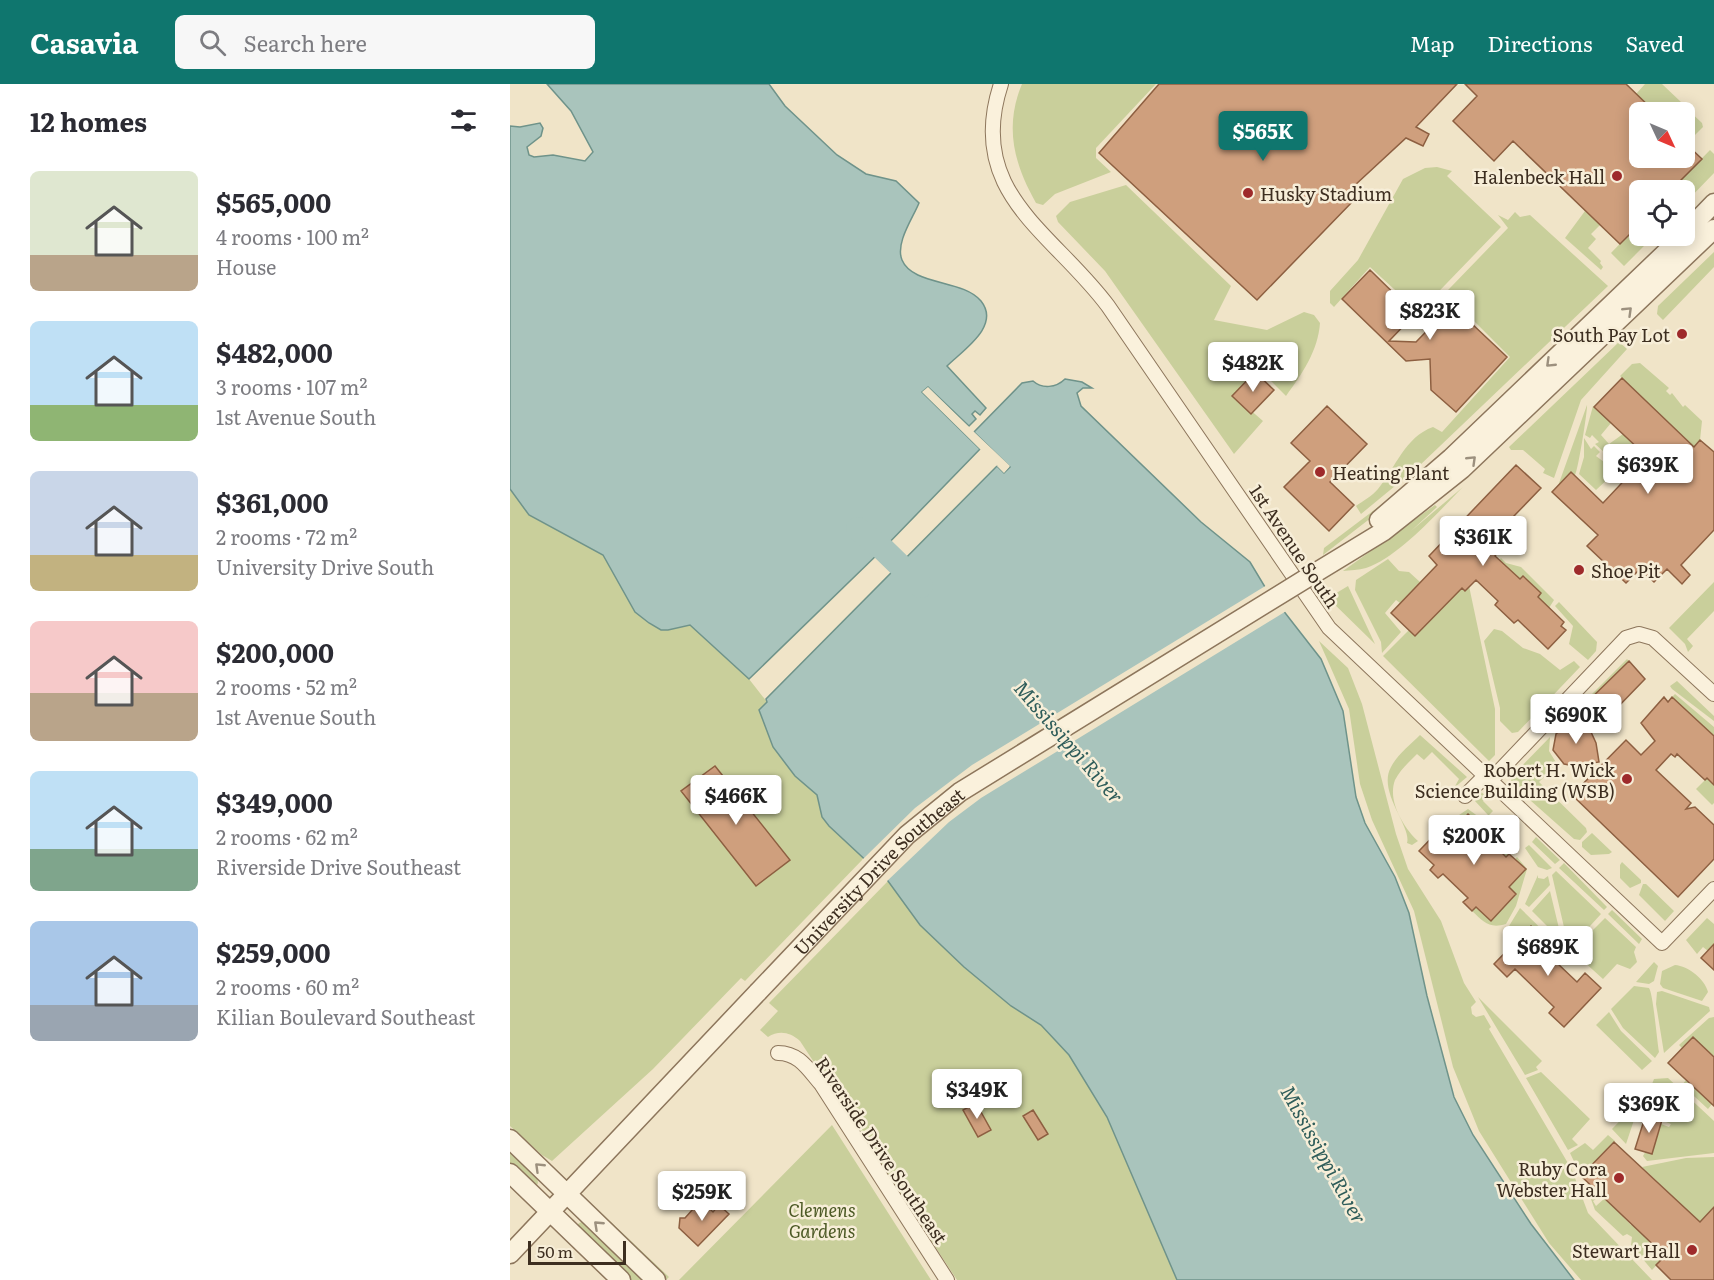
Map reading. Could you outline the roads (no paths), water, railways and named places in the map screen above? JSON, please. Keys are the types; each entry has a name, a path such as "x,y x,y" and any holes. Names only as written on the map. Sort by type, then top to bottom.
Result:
{"street":[{"name":"1st Avenue South","path":"1001,84 993,117 993,141 997,164 1010,195 1024,215 1083,276 1108,306 1317,613 1342,642 1489,777 1662,943 1714,889"},
{"path":"1695,223 1714,203"},
{"path":"1340,556 1384,531 1462,469 1714,229"},
{"path":"1340,556 1451,458 1673,246"},
{"name":"University Drive Southeast","path":"510,1254 907,835 960,792 1340,556"},
{"path":"1465,795 1489,777 1622,642 1633,636 1646,635 1659,642 1714,694"},
{"name":"Riverside Drive Southeast","path":"778,1053 790,1053 803,1062 820,1084 947,1280"},
{"path":"510,1139 656,1280"},
{"path":"510,1173 621,1280"}],"water":[{"path":"547,84 769,84 785,106 837,155 866,174 896,181 919,203 901,246 902,260 908,268 927,279 973,294 986,310 986,319 978,337 947,366 986,408 980,415 975,411 972,414 976,419 969,426 928,387 922,392 980,449 883,549 749,679 690,625 661,630 635,612 603,555 529,515 510,489 510,126 520,127 540,123 543,128 541,136 527,147 529,155 534,157 553,155 585,161 593,152 571,111"},
{"path":"1065,379 1082,382 1092,388 1083,388 1077,393 1081,406 1201,522 1250,562 1265,587 1321,659 1343,711 1356,797 1365,823 1395,877 1409,913 1427,996 1454,1097 1473,1135 1531,1224 1574,1280 1177,1280 1107,1117 1069,1055 1041,1025 1011,1006 964,967 920,925 888,881 829,826 822,817 817,795 795,776 773,747 759,710 767,702 766,699 997,466 1004,473 1010,467 974,432 1022,383 1033,381 1049,386"}],"waterway":[{"name":"Mississippi River","path":"858,529 883,549 921,586"}],"place":[{"name":"Halenbeck Hall","path":"1617,176"},
{"name":"Husky Stadium","path":"1248,193"},
{"name":"South Pay Lot","path":"1682,334"},
{"name":"Heating Plant","path":"1320,472"},
{"name":"Shoe Pit","path":"1579,570"},
{"name":"Robert H. Wick Science Building (WSB)","path":"1627,779"},
{"name":"Ruby Cora Webster Hall","path":"1619,1178"},
{"name":"Stewart Hall","path":"1692,1250"}],"park label":[{"name":"Clemens Gardens","path":"822,1219"}]}
